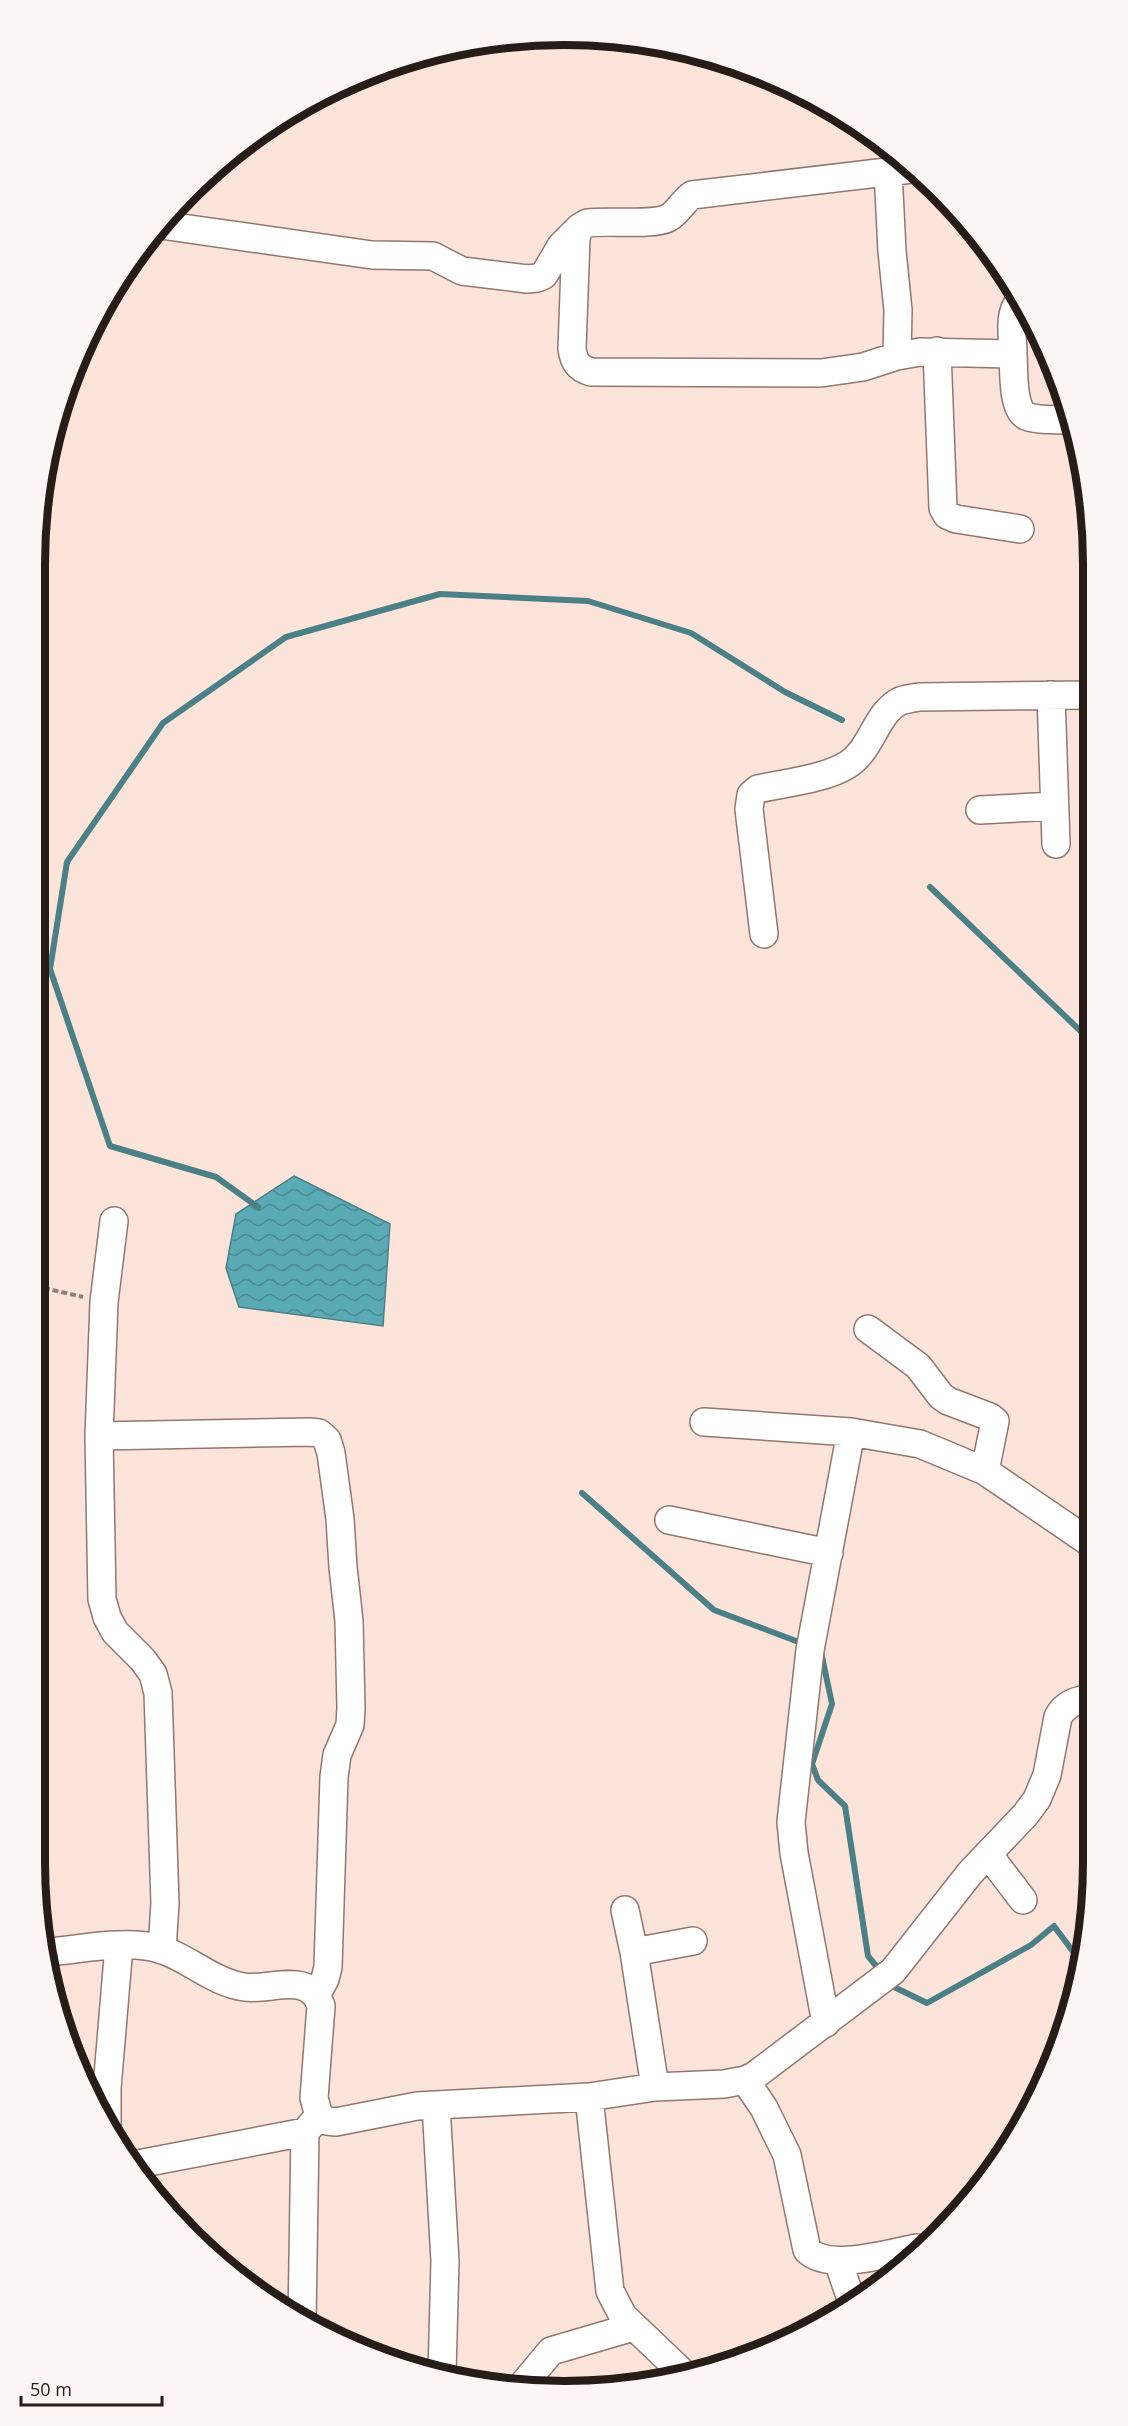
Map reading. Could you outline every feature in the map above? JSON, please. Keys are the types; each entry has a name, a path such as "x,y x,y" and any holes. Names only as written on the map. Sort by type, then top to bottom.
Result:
{"street":[{"path":"170,226 372,255 433,256 462,271 537,278 544,275 561,246 587,223 657,221 669,218 684,200 692,195 900,170 892,251 898,310 897,356"},
{"path":"579,228 576,238 572,349 574,359 580,369 591,372 821,373 863,367 897,356 937,351 1013,354"},
{"path":"1015,308 1013,354 1019,410 1026,416 1062,420"},
{"path":"937,351 943,508 947,514 956,519 1020,529"},
{"path":"1051,695 1056,844"},
{"path":"764,933 749,809 751,795 758,789 848,765 859,755 890,709 902,701 919,697 1083,695"},
{"path":"980,810 1054,806"},
{"path":"114,1221 104,1302 99,1436 102,1599 111,1624 153,1674 158,1693 165,1928 162,1950"},
{"path":"868,1329 918,1366 941,1396 995,1421 985,1471"},
{"path":"704,1422 851,1432 920,1444 985,1471 1083,1538"},
{"path":"99,1436 309,1432 319,1433 327,1440 332,1453 350,1621 351,1708 350,1725 337,1755 334,1777 328,1967 317,1994"},
{"path":"826,2023 794,1853 791,1822 811,1644 851,1432"},
{"path":"669,1520 829,1552"},
{"path":"141,2163 312,2124 336,2122 417,2106 589,2097 655,2087 724,2084 754,2076 885,1977 970,1873 1026,1814 1037,1799 1047,1774 1058,1716 1070,1703 1083,1700"},
{"path":"988,1854 1023,1900"},
{"path":"625,1910 634,1952 655,2087"},
{"path":"634,1952 693,1941"},
{"path":"107,2107 119,1946"},
{"path":"53,1952 149,1946 234,1985 258,1988 299,1984 317,1994 321,2006 312,2124 303,2310"},
{"path":"745,2080 764,2108 787,2155 807,2250 820,2259 838,2261 909,2249"},
{"path":"589,2097 608,2281 615,2303 633,2327 677,2368"},
{"path":"436,2105 445,2261 442,2366"},
{"path":"838,2261 850,2295"},
{"path":"527,2380 550,2351 633,2327"}],"path":[{"path":"45,1289 104,1302"}],"water":[{"path":"294,1176 390,1224 383,1326 239,1307 226,1268 236,1214"}],"waterway":[{"path":"258,1207 216,1177 110,1146 50,969 67,862 163,723 286,637 440,594 588,601 691,633 785,692 842,720"},
{"path":"930,887 1083,1033"},
{"path":"582,1493 714,1610 804,1644"},
{"path":"821,1652 832,1704 812,1764 818,1780 845,1806 868,1956 881,1972"},
{"path":"890,1982 894,1987 927,2003 1031,1945 1054,1926 1075,1954"}]}
